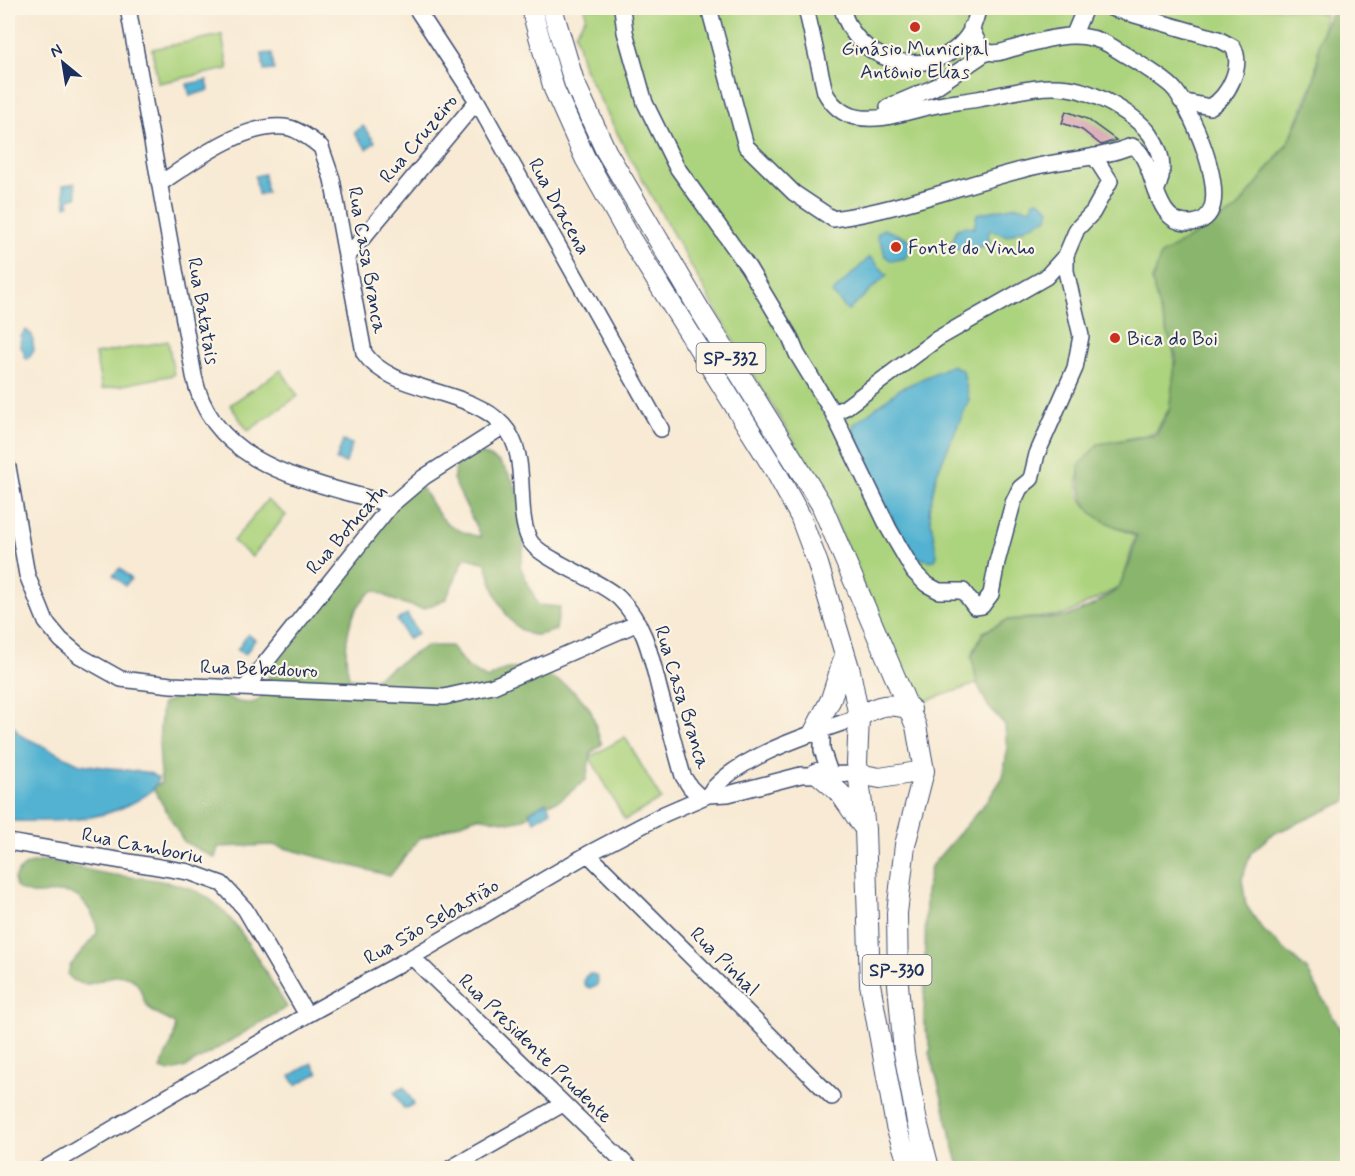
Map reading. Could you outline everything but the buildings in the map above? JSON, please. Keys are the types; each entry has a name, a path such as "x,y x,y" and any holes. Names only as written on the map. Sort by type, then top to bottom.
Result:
{"main road":[{"name":"SP-332","path":"531,8 554,89 585,158 630,238 776,472 800,516 818,564 845,655 859,717"},
{"name":"SP-332","path":"552,8 574,82 606,151 698,307 821,504 911,709"},
{"path":"818,731 845,655"},
{"path":"890,704 911,709 924,771 880,778 858,774 859,717 878,705 890,704"},
{"name":"SP-330","path":"924,771 905,845 897,925 898,984 904,1053 917,1122 929,1168"},
{"path":"824,773 865,829"},
{"name":"SP-330","path":"858,774 865,829 870,984 896,1126 910,1168"}],"street":[{"name":"Rua Batatais","path":"128,8 197,391 212,420 230,442 251,458 391,505"},
{"name":"Rua Dracena","path":"416,8 477,101 661,429"},
{"path":"622,8 625,32 645,103 663,142 697,197 748,267 833,413 889,529 914,572 926,584 939,591 963,591 975,607 981,606 991,594 1013,504 1020,488 1031,479 1037,454 1075,368 1081,336 1066,271 1066,255"},
{"path":"709,8 746,146 794,193 833,219 867,215 1033,167 1094,156 1103,157 1132,146 1138,148 1166,211 1180,223 1197,223 1210,211 1213,203 1213,185 1202,140 1174,88 1104,42 1074,34 1046,39 999,53 987,52 981,47 971,27"},
{"path":"806,8 829,101 855,117 888,117 938,104 1025,90 1069,88 1113,104 1145,128 1161,155 1162,174 1157,189"},
{"path":"842,8 851,31 860,42 878,55 912,64 940,57 958,44 971,27 978,8"},
{"path":"1074,34 1085,8"},
{"path":"1111,8 1218,39 1233,47 1237,69 1220,101 1210,107 1181,101"},
{"path":"855,117 902,103 935,87 987,52"},
{"name":"Rua Cruzeiro","path":"345,258 477,101"},
{"name":"Rua Casa Branca","path":"161,183 193,160 268,126 291,128 321,147 328,162 364,353 380,370 488,412 504,426 517,448 528,537 539,551 610,590 638,623 652,656 683,776 690,787 704,796 718,781 778,747 859,717"},
{"path":"833,413 846,407 938,339 1046,277 1066,255 1077,229 1093,212 1110,182 1094,156"},
{"name":"Rua Botucatu","path":"246,687 391,505 424,477 504,426"},
{"name":"Rua Bebedouro","path":"8,467 27,575 46,622 61,640 80,656 122,679 171,685 444,697 493,686 638,623"},
{"path":"818,731 824,773"},
{"name":"Rua São Sebastião","path":"48,1168 307,1014 412,957 588,854 704,796 728,794 824,773 858,774"},
{"name":"Rua Camboriu","path":"8,842 189,872 222,884 245,909 307,1014"},
{"name":"Rua Pinhal","path":"588,854 832,1097"},
{"name":"Rua Presidente Prudente","path":"412,957 630,1168"},
{"path":"451,1168 563,1104"}],"green space":[{"path":"585,8 1284,8 1325,14 1314,80 1289,141 1237,210 1165,253 1152,280 1174,353 1173,402 1155,433 1098,445 1081,468 1077,482 1084,503 1102,519 1135,536 1122,586 1065,615 1007,620 983,632 971,656 979,683 914,705 819,482 746,363 630,158 584,68 575,33 586,17"},
{"path":"1348,8 1347,801 1271,835 1251,853 1242,879 1246,905 1262,929 1307,970 1347,1042 1347,1168 960,1168 929,1053 931,1048 924,1024 926,892 931,866 988,800 1003,777 1007,751 1005,725 988,706 977,683 972,657 983,633 1008,620 1067,617 1093,605 1118,589 1130,562 1137,536 1101,519 1087,506 1082,496 1079,466 1098,444 1156,435 1169,411 1176,356 1158,306 1152,281 1161,255 1236,210 1287,145 1311,94 1317,67 1319,41 1329,15"},
{"path":"222,35 228,69 158,83 152,49"},
{"path":"168,341 174,375 102,389 95,354"},
{"path":"281,370 298,396 248,431 230,405"},
{"path":"481,453 499,462 516,487 525,526 520,566 538,605 560,607 556,630 533,635 515,625 501,606 486,563 465,557 446,599 423,609 398,602 374,590 365,598 352,618 349,630 346,654 349,678 372,680 426,646 451,646 466,666 487,679 505,669 541,673 562,683 580,697 590,710 602,744 591,753 586,780 560,800 541,806 524,819 510,822 477,817 419,839 390,876 273,845 218,847 215,858 184,842 148,779 158,785 161,783 159,743 162,704 187,692 227,692 224,696 242,703 251,703 260,699 275,660 406,484 423,489 440,516 452,527 481,537 453,479 459,458"},
{"path":"267,500 286,515 252,557 233,541"},
{"path":"625,737 661,799 625,820 590,757"},
{"path":"47,861 102,873 177,884 204,895 216,904 237,927 287,1007 186,1067 169,1072 161,1069 174,1037 175,1025 151,1010 145,1003 136,983 128,977 120,976 83,984 68,975 70,966 97,933 95,920 88,908 79,898 71,894 62,892 35,894 16,887 14,879 20,870 32,863"}],"water":[{"path":"272,53 274,70 264,71 262,54"},
{"path":"207,80 209,90 190,96 187,84"},
{"path":"363,126 375,142 367,149 354,133"},
{"path":"264,174 267,193 258,195 255,176"},
{"path":"75,183 77,197 69,199 69,205 66,206 63,185"},
{"path":"1039,200 1050,209 1048,218 1007,236 991,230 988,234 990,244 968,251 958,250 952,242 957,229 966,226 974,228 977,214 1017,206 1031,209 1034,201"},
{"name":"Fonte do Vinho","path":"884,229 907,238 911,246 905,258 892,261 885,256 882,244 877,238 878,233"},
{"path":"870,257 887,275 848,311 832,293"},
{"path":"26,330 32,335 34,350 28,359 24,358 24,351 20,346 21,336"},
{"path":"952,365 963,371 969,400 937,473 929,510 937,556 935,560 928,560 916,556 905,543 869,468 853,425 900,389"},
{"path":"343,441 352,444 346,463 336,460"},
{"path":"120,568 131,579 125,586 113,575"},
{"path":"407,614 418,633 408,639 397,620"},
{"path":"248,634 255,640 245,655 237,650"},
{"path":"8,718 20,735 80,764 150,773 158,778 157,782 153,789 144,796 106,814 74,820 8,821"},
{"path":"546,802 551,811 534,821 529,812"},
{"path":"591,974 596,976 598,981 596,986 591,988 586,986 584,981 586,976"},
{"path":"312,1063 318,1073 296,1085 290,1076"},
{"path":"404,1087 414,1104 404,1109 394,1092"}],"place":[{"name":"Ginásio Municipal Antônio Elias","path":"915,27"},
{"name":"Fonte do Vinho","path":"896,247"},
{"name":"Bica do Boi","path":"1115,338"}]}
